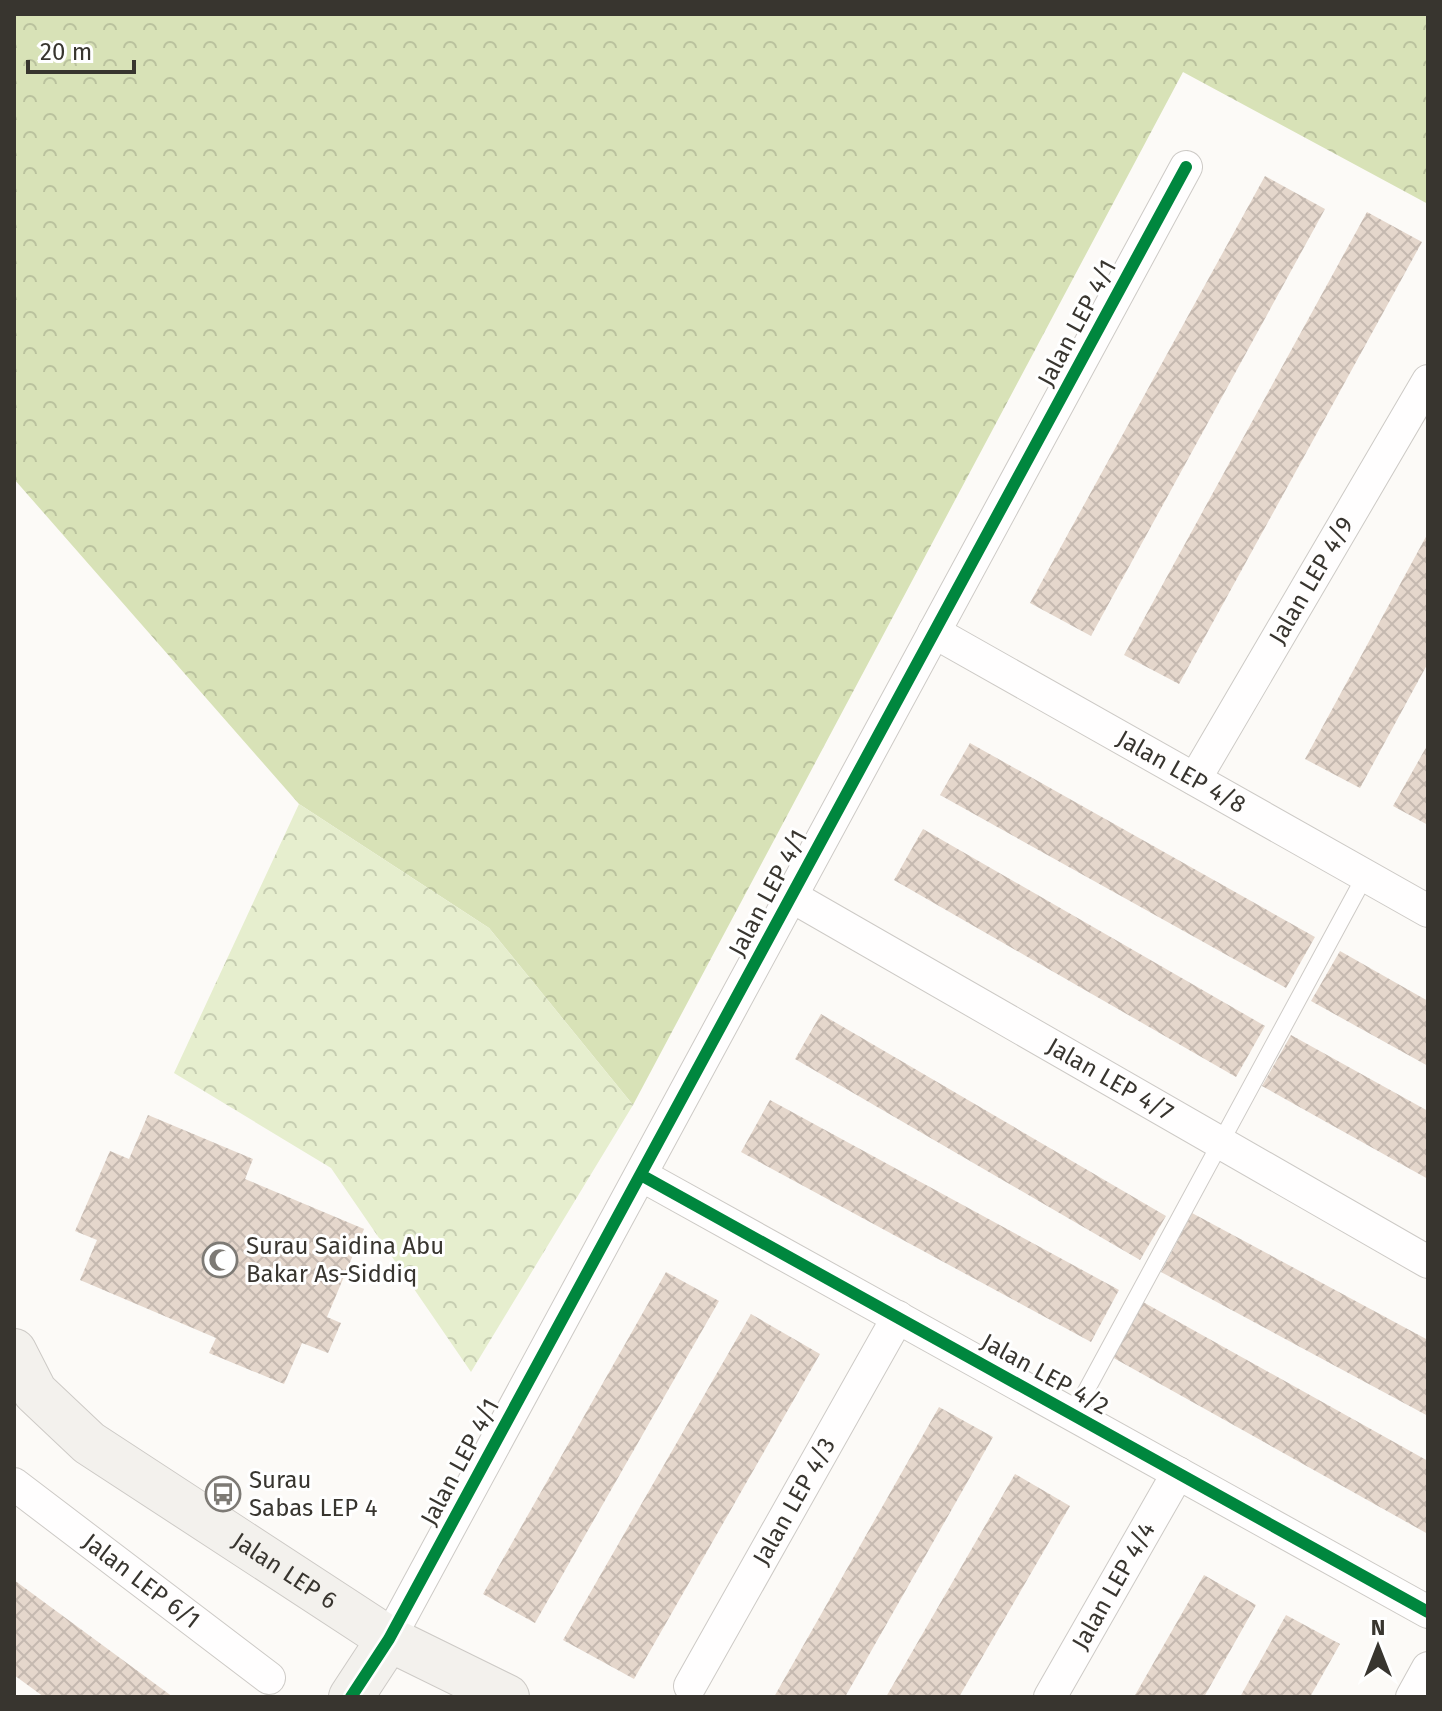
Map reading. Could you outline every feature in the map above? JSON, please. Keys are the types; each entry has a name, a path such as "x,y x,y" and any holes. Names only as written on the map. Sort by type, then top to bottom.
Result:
{"street":[{"name":"Jalan LEP 4/1","path":"389,1639 1186,167"},
{"name":"Jalan LEP 4/9","path":"1195,779 1428,381"},
{"name":"Jalan LEP 4/8","path":"934,632 1428,911"},
{"name":"Jalan LEP 4/7","path":"791,896 1428,1262"},
{"name":"Jalan LEP 4/2","path":"641,1175 1428,1612"},
{"name":"Jalan LEP 4/3","path":"690,1686 898,1317"},
{"name":"Jalan LEP 6","path":"14,1351 35,1392 89,1443 389,1639 507,1697"},
{"name":"Jalan LEP 4/4","path":"1050,1697 1178,1473"},
{"name":"Jalan LEP 6/1","path":"14,1484 269,1678"},
{"path":"351,1697 389,1639"},
{"path":"1412,1697 1428,1668"}],"lane":[{"path":"1073,1415 1365,876"}],"green space":[{"path":"14,14 1428,14 1428,204 1183,72 633,1105 489,928 299,804 14,479"},
{"path":"299,804 489,928 633,1105 471,1372 331,1168 174,1073"}],"building":[{"path":"1265,176 1325,209 1091,636 1030,603"},
{"path":"1367,212 1422,242 1179,684 1124,655"},
{"path":"1428,533 1428,663 1360,788 1305,759"},
{"path":"970,743 1315,937 1286,988 940,795"},
{"path":"1428,744 1428,825 1393,806"},
{"path":"923,829 1265,1026 1236,1077 894,880"},
{"path":"1340,951 1428,1001 1428,1066 1311,1001"},
{"path":"821,1014 1166,1216 1140,1260 795,1059"},
{"path":"1291,1035 1428,1111 1428,1179 1262,1086"},
{"path":"770,1100 1119,1290 1091,1342 741,1152"},
{"name":"Surau Saidina Abu Bakar As-Siddiq","path":"148,1115 253,1159 245,1179 364,1229 327,1317 341,1323 328,1353 302,1343 284,1384 209,1353 216,1338 80,1280 97,1240 75,1231 110,1151 129,1159"},
{"path":"1192,1213 1428,1340 1428,1416 1161,1272"},
{"path":"666,1272 719,1301 535,1623 483,1594"},
{"path":"1143,1302 1428,1461 1428,1534 1112,1357"},
{"path":"751,1314 820,1354 634,1679 563,1640"},
{"path":"939,1407 993,1437 845,1697 774,1697"},
{"path":"1015,1474 1070,1506 959,1697 886,1697"},
{"path":"1204,1575 1256,1605 1204,1697 1134,1697"},
{"path":"14,1580 173,1697 44,1697 14,1675"},
{"path":"1286,1615 1340,1644 1310,1697 1240,1697"}],"cycle path":[{"path":"351,1697 389,1639 1186,167"},
{"path":"641,1175 1428,1612"}],"place":[{"name":"Surau Saidina Abu Bakar As-Siddiq","path":"220,1260"},
{"name":"Surau Sabas LEP 4","path":"223,1494"}]}
